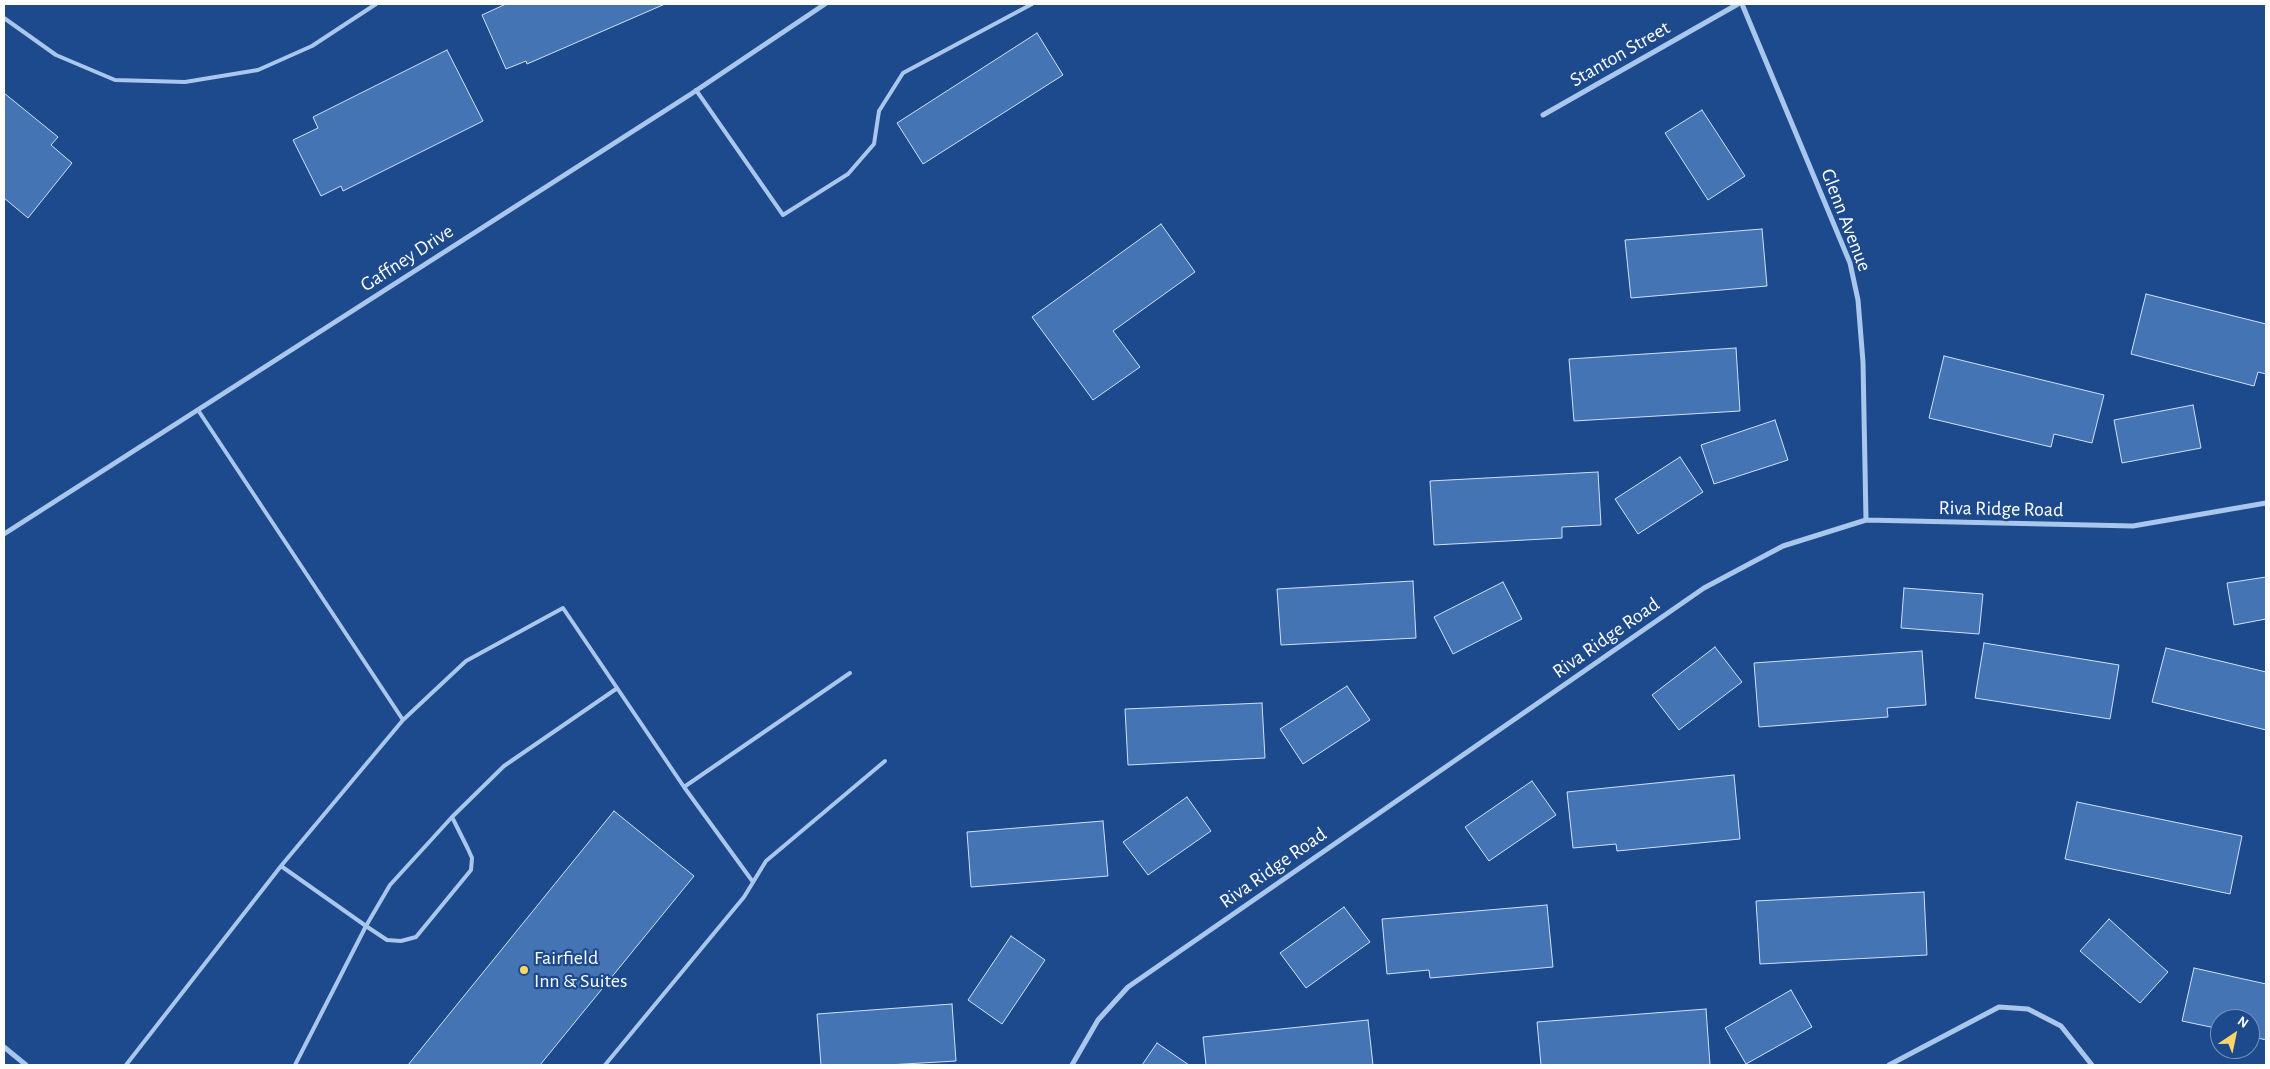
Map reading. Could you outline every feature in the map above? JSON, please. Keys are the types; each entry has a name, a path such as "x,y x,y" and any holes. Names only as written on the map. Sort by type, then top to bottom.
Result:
{"street":[{"name":"Gaffney Drive","path":"4,534 696,90 825,4"},
{"name":"Stanton Street","path":"1544,115 1738,4"},
{"name":"Glenn Avenue","path":"1742,4 1850,263 1858,300 1863,362 1866,520"},
{"name":"Riva Ridge Road","path":"1072,1065 1098,1020 1128,987 1704,588 1782,546 1866,520 2134,526 2266,502"},
{"path":"1889,1065 1998,1007 2028,1009 2061,1026 2092,1065"},
{"path":"4,1047 26,1065"}],"lane":[{"path":"4,18 56,55 115,80 186,82 258,70 312,46 376,4"},
{"path":"696,90 783,216 848,174 874,144 879,111 903,73 1032,4"},
{"path":"198,410 403,720"},
{"path":"126,1065 281,866 403,720 466,660 563,608 616,689 753,882"},
{"path":"684,787 850,673"},
{"path":"295,1065 366,926 390,885 452,817 504,766 616,689"},
{"path":"605,1065 744,897 766,861 885,761"},
{"path":"281,866 388,940 401,941 416,937 471,870 472,858 452,817"}],"building":[{"path":"506,4 665,4 527,64 526,61 506,69 482,15"},
{"path":"1037,33 1063,75 923,164 897,123"},
{"path":"447,50 483,121 343,191 341,186 321,196 293,140 318,128 313,117"},
{"path":"4,93 58,137 51,145 72,163 28,218 4,198"},
{"path":"1702,110 1745,176 1708,200 1665,133"},
{"path":"1161,224 1195,272 1113,331 1140,367 1093,400 1032,317"},
{"path":"1762,229 1767,286 1631,298 1625,240"},
{"path":"2146,294 2266,324 2266,374 2258,372 2254,386 2131,354"},
{"path":"1736,348 1740,411 1574,421 1569,359"},
{"path":"1944,356 2104,395 2092,443 2054,434 2051,447 1929,418"},
{"path":"2193,405 2201,448 2122,463 2114,420"},
{"path":"1775,420 1788,460 1714,484 1701,445"},
{"path":"1680,457 1703,492 1638,534 1615,499"},
{"path":"1598,472 1601,525 1562,527 1562,538 1434,545 1430,481"},
{"path":"2266,577 2266,619 2234,625 2227,583"},
{"path":"1413,581 1416,638 1281,645 1277,589"},
{"path":"1503,582 1522,619 1453,654 1434,617"},
{"path":"1904,588 1983,594 1979,634 1901,628"},
{"path":"1984,643 2119,665 2110,719 1975,698"},
{"path":"1715,647 1742,682 1679,730 1652,695"},
{"path":"2166,648 2266,672 2266,730 2152,702"},
{"path":"1922,651 1926,705 1887,708 1888,717 1759,727 1754,663"},
{"path":"1347,686 1370,720 1303,764 1280,729"},
{"path":"1262,703 1265,758 1128,765 1125,709"},
{"path":"1734,775 1740,839 1617,851 1616,844 1573,848 1567,792"},
{"path":"1532,781 1556,815 1489,861 1465,827"},
{"path":"1187,797 1211,831 1148,875 1123,842"},
{"path":"2077,802 2242,836 2230,894 2065,859"},
{"path":"614,811 694,876 540,1065 408,1065"},
{"path":"1103,821 1108,876 971,887 967,832"},
{"path":"1924,892 1927,955 1760,964 1756,901"},
{"path":"1547,905 1553,967 1430,978 1429,970 1387,974 1382,919"},
{"path":"1344,907 1370,942 1306,988 1280,953"},
{"path":"2109,919 2168,972 2140,1003 2080,951"},
{"path":"1011,936 1045,960 1002,1024 968,1000"},
{"path":"2194,968 2266,984 2266,1040 2260,1038 2260,1009 2210,1009 2210,1027 2182,1021"},
{"path":"1791,990 1812,1027 1746,1064 1725,1028"},
{"path":"952,1004 956,1061 887,1065 821,1065 817,1014"},
{"path":"1706,1009 1710,1065 1541,1065 1537,1022"},
{"path":"1368,1020 1373,1065 1206,1065 1203,1037"},
{"path":"1157,1043 1189,1065 1142,1065"}],"place":[{"name":"Fairfield Inn & Suites","path":"524,970"}]}
